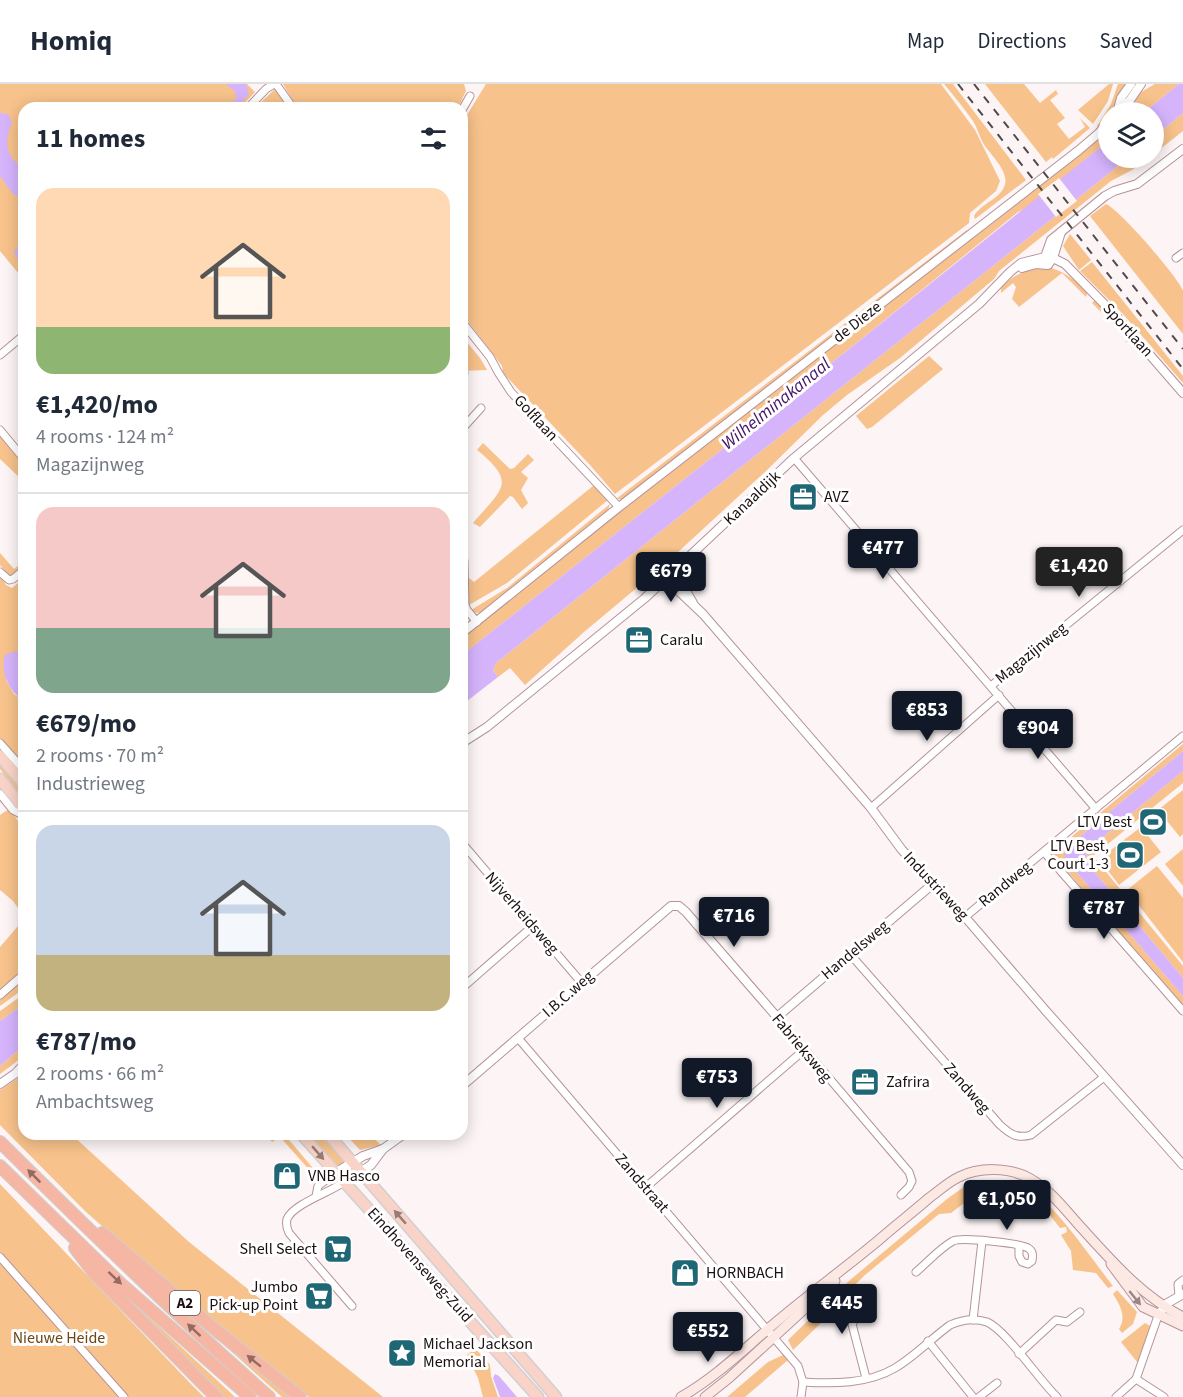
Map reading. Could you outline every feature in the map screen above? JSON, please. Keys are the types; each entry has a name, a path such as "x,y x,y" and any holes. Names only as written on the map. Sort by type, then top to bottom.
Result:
{"highway":[{"name":"A2","path":"0,1142 203,1339 269,1397"},
{"name":"A2","path":"0,1166 120,1283 250,1397"},
{"name":"A2","path":"69,1210 113,1242 217,1331 300,1397"},
{"name":"A2","path":"57,1223 94,1273 216,1397"}],"main road":[{"path":"0,756 18,777"},
{"path":"0,779 18,802"},
{"name":"Eindhovenseweg-Zuid","path":"306,1140 538,1397"},
{"name":"Eindhovenseweg-Zuid","path":"333,1140 556,1397"},
{"path":"681,1397 708,1380 952,1180 967,1173 987,1170 1012,1172 1039,1184 1161,1312 1183,1326"},
{"path":"705,1397 775,1337 835,1281 842,1271"},
{"path":"1161,1312 1183,1317"}],"street":[{"path":"1119,102 1131,84"},
{"path":"1127,102 1141,84 1148,84"},
{"path":"254,102 266,89 276,85 289,102"},
{"path":"467,102 470,96"},
{"name":"de Dieze","path":"468,629 619,507 1098,134"},
{"path":"1049,260 1051,240 1105,196 1137,184 1183,149"},
{"path":"1176,258 1183,253"},
{"name":"Sportlaan","path":"1049,260 1065,264 1117,317 1183,393"},
{"name":"Kanaaldijk","path":"468,738 487,727 588,646 675,572 794,458 980,304 1010,272 1021,263 1049,260"},
{"name":"Golflaan","path":"468,330 490,357 512,392 619,507"},
{"path":"0,355 18,340"},
{"path":"468,422 481,408"},
{"path":"0,430 18,452"},
{"path":"794,458 1096,809"},
{"name":"Magazijnweg","path":"991,686 1183,530"},
{"path":"0,572 9,580 18,575"},
{"name":"Industrieweg","path":"675,572 693,604 871,808 902,850 966,917 1183,1165"},
{"name":"Industrieweg","path":"666,579 686,600 693,604"},
{"path":"468,611 477,622"},
{"path":"871,808 999,695"},
{"name":"Randweg","path":"966,917 1183,736"},
{"path":"0,743 18,763"},
{"path":"0,794 18,813"},
{"name":"Nijverheidsweg","path":"468,850 581,982"},
{"path":"1044,852 1183,1011"},
{"name":"Handelsweg","path":"777,1017 934,883"},
{"name":"I.B.C.weg","path":"468,1081 581,982 668,909 676,905"},
{"name":"Fabrieksweg","path":"676,905 686,912 909,1173 912,1181 900,1195"},
{"path":"468,983 533,927"},
{"name":"Zandweg","path":"850,954 1010,1134 1022,1137 1030,1135 1104,1077"},
{"path":"0,995 18,979"},
{"name":"Zandstraat","path":"518,1038 775,1337 798,1366 803,1382"},
{"path":"646,1186 804,1050"},
{"path":"0,1084 18,1073"},
{"path":"352,1306 289,1233 287,1220 292,1212 316,1196 332,1190 371,1165 384,1149 395,1140"},
{"path":"316,1196 318,1186 335,1173 366,1155 384,1149"},
{"path":"916,1272 953,1241 963,1238 1019,1246"},
{"path":"973,1320 982,1241"},
{"path":"0,1257 124,1397"},
{"path":"1116,1397 1136,1379 1161,1312 1181,1295 1179,1284 1183,1280"},
{"path":"1019,1354 1056,1320 1067,1322 1080,1312"},
{"path":"866,1378 852,1324 856,1318 869,1315"},
{"path":"801,1397 803,1382 831,1384 866,1378 894,1369 950,1324 973,1320 987,1322 1000,1332 1057,1397"},
{"path":"928,1341 974,1397"},
{"path":"1136,1379 1164,1397"},
{"path":"979,1397 997,1383"}],"green space":[{"path":"0,84 247,84 255,92 246,102 18,102 18,273 0,251"},
{"path":"283,84 464,84 466,91 461,102 294,102"},
{"path":"486,84 941,84 975,130 1000,181 996,191 970,213 969,223 615,494 503,373 502,366 468,322 468,113"},
{"path":"944,84 953,84 1026,180 975,219 977,212 1002,191 1005,177 1000,165 983,143 973,121"},
{"path":"985,84 1024,84 1040,103 1056,90 1058,94 1050,100 1065,118 1057,124 1069,139 1085,127 1080,118 1090,128 1053,159 1052,157 1046,162"},
{"path":"1109,84 1113,84 1107,102 1098,102 1098,116 1093,124 1078,110"},
{"path":"1118,84 1128,84 1116,102 1112,102"},
{"path":"1155,84 1179,84 1156,102 1130,102 1136,95"},
{"path":"276,88 285,102 261,102"},
{"path":"1183,113 1183,131 1164,146 1164,129"},
{"path":"1098,138 1098,149 1026,208 1018,212 839,357 468,650 468,632 621,510 1012,208"},
{"path":"1115,168 1135,168 1111,181 999,271 994,279 900,358 823,415 664,565 525,685 510,668 498,677 493,670 496,663"},
{"path":"1106,204 1135,230 1179,283 1183,291 1183,334 1090,216"},
{"path":"967,230 967,233 622,499 616,499"},
{"path":"1070,234 1091,260 1079,270 1063,246"},
{"path":"1092,262 1183,376 1183,383 1123,314 1080,271"},
{"path":"1044,266 1057,270 1073,279 1088,292 1086,297 1062,273 1019,307 1012,299 1016,287 1013,283 1001,293 1001,288 1016,276"},
{"path":"1095,300 1131,338 1130,341 1125,342 1128,339 1092,303"},
{"path":"468,343 480,358 487,370 468,371"},
{"path":"929,356 943,369 867,429 856,416"},
{"path":"0,436 18,458 18,476 0,459"},
{"path":"483,443 510,469 528,454 534,460 521,472 528,478 521,490 528,503 522,509 510,496 480,527 473,523 492,502 501,486 498,471 477,450"},
{"path":"593,486 608,500 507,583 469,605 468,578 474,582"},
{"path":"610,504 608,511 483,612 476,613 471,610 507,588"},
{"path":"0,553 14,569 18,566 18,573 11,578 0,565"},
{"path":"0,575 6,585 12,588 18,583 18,653 6,680 18,697 18,759 0,738"},
{"path":"1183,744 1183,751 1067,847 1066,860 1183,996 1183,1008 1052,853"},
{"path":"0,763 18,783 18,792 0,769"},
{"path":"1183,771 1183,783 1093,856 1183,966 1183,978 1092,869 1087,861 1086,852"},
{"path":"1183,790 1183,834 1180,837 1158,810"},
{"path":"9,809 18,821 18,908 0,890 0,815"},
{"name":"LTV Best, Court 1-3","path":"1141,827 1161,852 1119,885 1099,859"},
{"path":"1183,849 1183,886 1165,864"},
{"path":"1157,866 1183,898 1183,962 1127,890"},
{"path":"18,926 18,975 0,990 0,947"},
{"path":"18,983 18,993 0,1006 0,999"},
{"path":"18,998 18,1008 0,1021 0,1011"},
{"path":"18,1050 18,1060 0,1074 0,1066"},
{"path":"18,1078 18,1140 78,1140 189,1242 383,1397 309,1397 275,1373 175,1291 85,1211 0,1125 0,1090"},
{"path":"283,1140 289,1140 312,1167 313,1174"},
{"path":"314,1140 327,1140 345,1163 340,1167"},
{"path":"351,1140 376,1140 381,1145 360,1150"},
{"path":"988,1180 1025,1186 1047,1203 1113,1286 1108,1288 1096,1273 1073,1270 1071,1251 1061,1235 1067,1232 1066,1227 1060,1228 1046,1210 967,1201 951,1213 939,1214 865,1275 823,1316 822,1322 793,1350 788,1340 850,1280 947,1199 968,1184"},
{"name":"Nieuwe Heide","path":"0,1184 189,1382 204,1397 0,1397"},
{"path":"81,1254 235,1397 221,1397"},
{"path":"146,1275 295,1397 282,1397"},
{"path":"1117,1290 1137,1312 1133,1324 1122,1333 1119,1329 1122,1311 1113,1294"},
{"path":"1145,1323 1150,1326 1138,1363 1121,1342"},
{"path":"475,1348 490,1365 498,1397 483,1397 478,1378 467,1355"},
{"path":"783,1355 788,1360 745,1397 727,1397 768,1362"}],"shaded area":[{"path":"225,84 246,84 249,94 242,102 233,102 237,98 234,90"},
{"path":"1179,84 1183,84 1183,113 1164,129 1164,102 1156,102"},
{"path":"0,113 8,114 12,122 7,142 10,154 18,164 18,196 13,194 0,176"},
{"path":"1098,149 1098,168 1115,168 496,663 493,670 498,677 468,700 468,650"},
{"path":"18,248 18,259 16,257 14,252"},
{"path":"18,652 18,696 7,681 4,668 5,655"},
{"path":"1183,751 1183,771 1086,852 1087,861 1092,869 1183,978 1183,996 1064,855 1067,847"},
{"path":"18,1008 18,1050 0,1066 0,1021"},
{"path":"495,1374 517,1397 500,1397 493,1378"}],"pier":[{"path":"1059,178 1077,201 1056,217 1038,194"}],"railway":[{"path":"958,84 1183,369"},
{"path":"974,84 1183,349"}],"place":[{"name":"AVZ","path":"803,497"},
{"name":"Caralu","path":"639,640"},
{"name":"LTV Best","path":"1153,822"},
{"name":"LTV Best, Court 1-3","path":"1130,855"},
{"name":"Zafrira","path":"865,1082"},
{"name":"VNB Hasco","path":"287,1176"},
{"name":"Shell Select","path":"338,1249"},
{"name":"HORNBACH","path":"685,1273"},
{"name":"Jumbo Pick-up Point","path":"319,1296"},
{"name":"Michael Jackson Memorial","path":"402,1353"}],"water label":[{"name":"Wilhelminakanaal","path":"776,404"}]}
